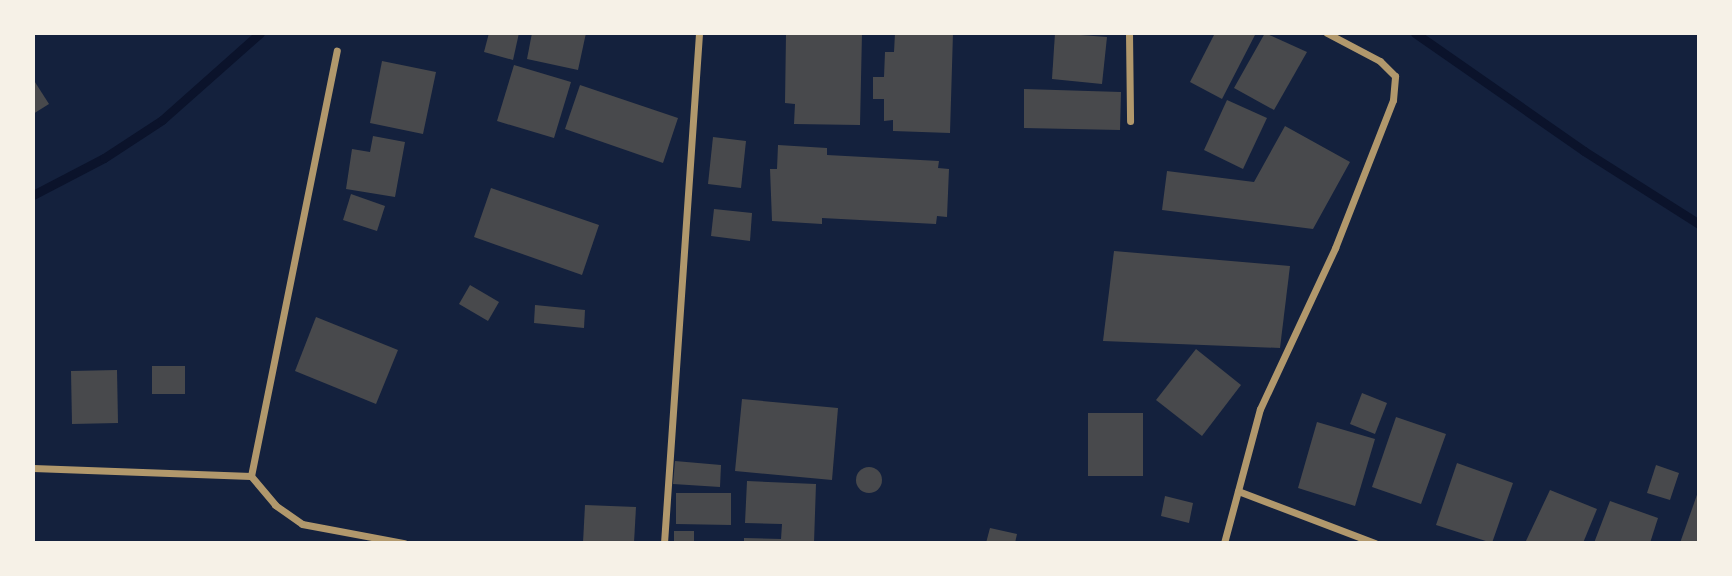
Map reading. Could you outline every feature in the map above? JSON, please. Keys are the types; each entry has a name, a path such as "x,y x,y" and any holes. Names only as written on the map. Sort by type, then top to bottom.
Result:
{"street":[{"path":"664,543 699,33"},
{"path":"1129,33 1130,121"},
{"path":"1224,543 1260,409 1335,248 1393,100 1395,76 1388,69 1327,33"},
{"path":"251,476 337,51"},
{"path":"33,468 251,476 275,505 302,524 404,543"},
{"path":"1238,491 1375,543"}],"building":[{"path":"489,33 519,33 513,60 484,52"},
{"path":"532,33 586,33 578,70 527,59"},
{"path":"786,33 862,33 860,125 794,124 795,104 785,103"},
{"path":"895,33 953,33 950,133 893,131 893,120 884,121 884,99 873,99 873,77 884,77 885,52 894,52"},
{"path":"1055,33 1107,37 1102,84 1052,79"},
{"path":"1215,33 1256,33 1222,99 1190,82"},
{"path":"1265,33 1307,52 1274,110 1234,88"},
{"path":"382,61 436,72 423,134 370,123"},
{"path":"514,65 571,82 554,138 497,121"},
{"path":"33,79 49,104 33,114"},
{"path":"580,85 678,118 663,163 565,129"},
{"path":"1024,89 1121,92 1120,130 1024,128"},
{"path":"1227,100 1267,118 1243,169 1204,150"},
{"path":"1285,126 1350,162 1313,229 1162,210 1167,171 1254,182"},
{"path":"373,136 405,142 395,197 346,189 352,149 370,152"},
{"path":"713,137 746,141 741,188 708,184"},
{"path":"778,145 827,148 827,155 939,161 938,168 949,169 947,217 937,216 936,224 822,218 822,224 772,221 770,169 777,169"},
{"path":"491,188 599,225 582,275 474,237"},
{"path":"351,194 385,206 377,231 343,220"},
{"path":"714,209 752,213 750,241 711,236"},
{"path":"1114,251 1290,266 1280,348 1103,341"},
{"path":"470,285 499,302 488,321 459,304"},
{"path":"535,305 585,310 584,328 534,323"},
{"path":"316,317 398,350 376,404 295,371"},
{"path":"1196,349 1241,385 1202,436 1156,400"},
{"path":"152,366 185,366 185,394 152,394"},
{"path":"117,370 118,423 72,424 71,371"},
{"path":"1362,393 1387,403 1375,434 1350,424"},
{"path":"742,399 838,408 832,480 735,471"},
{"path":"1088,413 1143,413 1143,476 1088,476"},
{"path":"1396,417 1446,434 1421,504 1372,487"},
{"path":"1317,422 1375,439 1355,506 1298,488"},
{"path":"675,461 721,465 720,487 673,484"},
{"path":"1457,463 1513,483 1492,543 1436,525"},
{"path":"1656,465 1679,473 1670,500 1647,493"},
{"path":"869,467 879,470 882,480 879,490 869,493 859,490 856,480 859,470"},
{"path":"747,481 816,484 814,543 744,543 744,538 781,539 782,524 745,523"},
{"path":"1550,490 1597,509 1583,543 1525,543"},
{"path":"1698,492 1699,543 1680,543"},
{"path":"676,493 731,493 731,525 676,524"},
{"path":"1165,496 1193,503 1189,523 1161,516"},
{"path":"1610,501 1658,518 1650,543 1594,543"},
{"path":"585,505 636,507 634,543 583,543"},
{"path":"990,528 1017,534 1015,543 986,543"},
{"path":"674,531 694,531 694,543 674,543"}],"waterway":[{"path":"33,195 104,158 162,120 260,33"},
{"path":"1415,33 1584,151 1699,224"}]}
